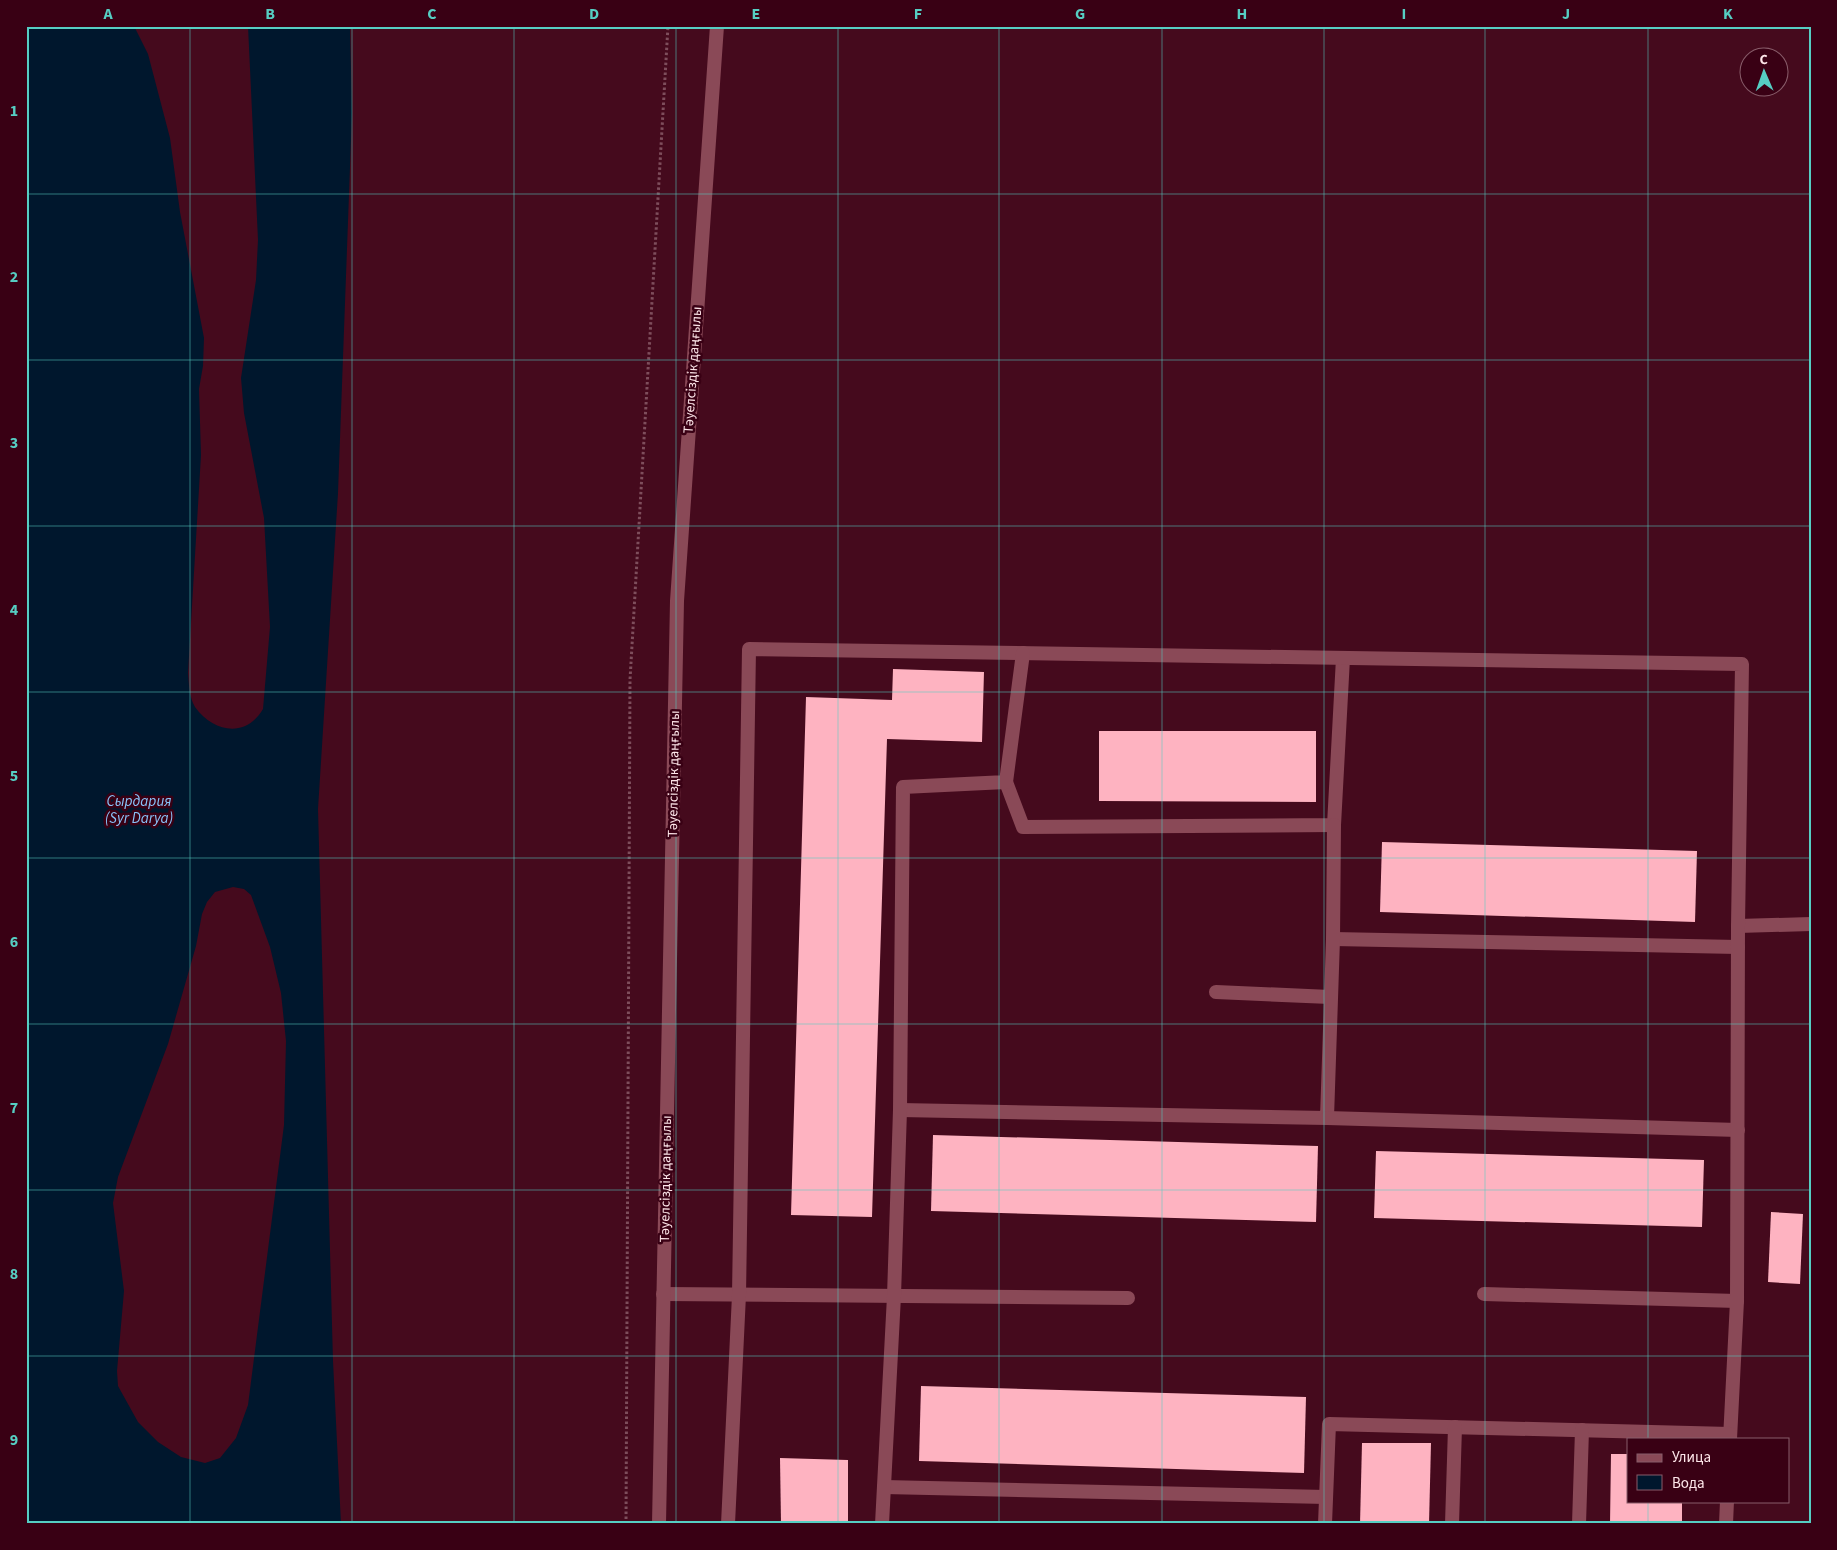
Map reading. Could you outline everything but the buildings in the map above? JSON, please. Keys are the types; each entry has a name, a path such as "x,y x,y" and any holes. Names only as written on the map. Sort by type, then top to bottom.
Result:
{"street":[{"name":"Тәуелсіздік даңғылы","path":"659,1524 677,601 717,26"},
{"path":"728,1524 739,1295 750,649 1742,664 1738,926 1737,1301 1730,1436 1582,1430 1329,1424 1325,1524"},
{"path":"1023,653 1006,782 1023,827 1334,825"},
{"path":"1326,1118 1333,939 1334,825 1343,658"},
{"path":"882,1524 894,1296 900,1110 903,787 1006,782"},
{"path":"1738,926 1811,924"},
{"path":"1333,939 1738,947"},
{"path":"1216,992 1330,997"},
{"path":"900,1110 1326,1118 1738,1130"},
{"path":"663,1294 1128,1298"},
{"path":"1484,1294 1737,1301"},
{"path":"1452,1524 1455,1427"},
{"path":"1579,1524 1582,1430"},
{"path":"884,1487 1326,1498"},
{"path":"1726,1524 1727,1502"}],"path":[{"path":"626,1524 630,680 668,26"}],"water":[{"name":"Сырдария (Syr Darya)","path":"26,26 134,26 148,54 170,138 180,212 204,338 203,366 199,389 201,455 188,673 190,695 195,707 203,716 220,727 230,729 248,725 263,709 270,627 264,518 244,413 241,378 256,280 258,240 248,26 350,26 352,113 338,493 318,809 333,1361 341,1524 26,1524","holes":["233,887 244,889 251,895 270,947 281,993 286,1041 284,1125 248,1405 236,1438 220,1458 205,1463 181,1457 158,1442 138,1422 118,1386 117,1371 124,1291 113,1203 118,1177 168,1044 196,946 202,914 207,902 215,892"]}]}
